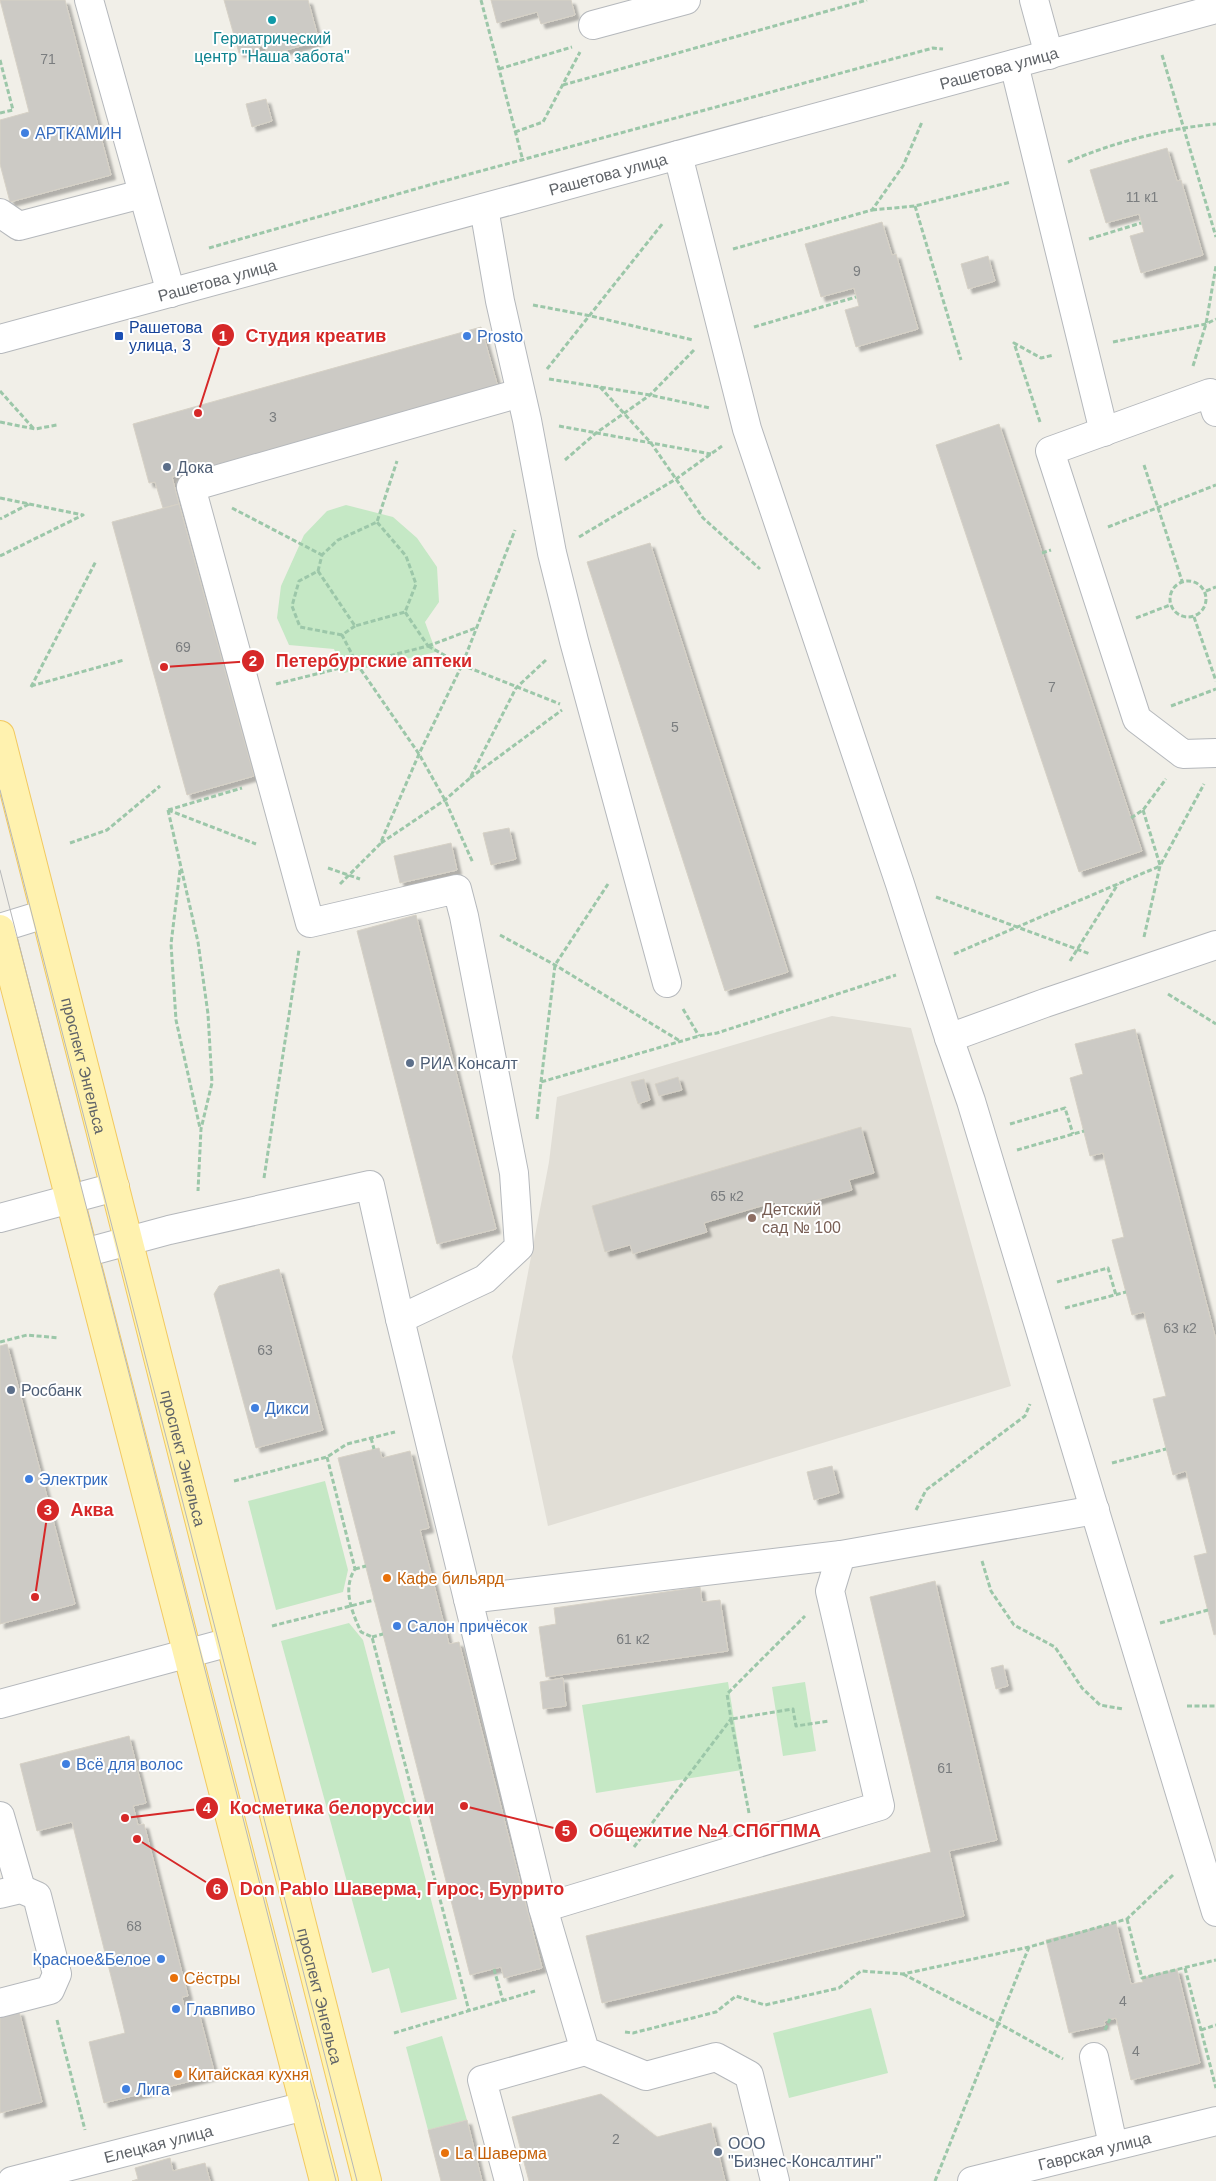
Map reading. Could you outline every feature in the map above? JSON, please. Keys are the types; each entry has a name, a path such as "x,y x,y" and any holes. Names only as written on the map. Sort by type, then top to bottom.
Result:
{"main road":[{"name":"проспект Энгельса","path":"0,735 367,2181"},
{"path":"0,928 324,2181"}],"street":[{"path":"89,0 142,194 169,281"},
{"path":"589,34 686,0"},
{"path":"1034,0 1049,54"},
{"name":"Рашетова улица","path":"0,340 169,281 484,208 1216,9"},
{"path":"1014,64 1104,432"},
{"path":"678,155 743,416 900,884 988,1158 1216,1912"},
{"path":"0,214 19,226 142,194"},
{"path":"484,208 500,301 530,385 527,420 552,553 667,983"},
{"path":"400,1319 485,1280 519,1247 514,1173 464,916 457,890 310,923 191,487 409,424 530,385"},
{"path":"1216,412 1210,393 1050,451 1137,719 1184,754 1216,753"},
{"path":"0,928 46,914"},
{"path":"949,1038 1044,1003 1216,945"},
{"path":"84,1253 197,1224 370,1185 400,1319 543,1908 563,1982 585,2050"},
{"path":"0,1218 115,1187"},
{"path":"468,1599 841,1555 1095,1510"},
{"path":"543,1908 880,1806 830,1591 841,1555"},
{"path":"0,1704 230,1642"},
{"path":"0,1816 10,1891 37,1896 57,1974 50,1990 0,2003"},
{"path":"509,2181 482,2080 585,2050 646,2076 716,2057 749,2075 775,2181"},
{"path":"1094,2057 1113,2146"},
{"name":"Елецкая улица","path":"12,2181 305,2106"},
{"name":"Гаврская улица","path":"972,2181 1216,2121"}],"path":[{"path":"481,0 522,160 533,195"},
{"path":"563,85 867,0"},
{"path":"499,69 589,34"},
{"path":"515,132 543,122 589,34"},
{"path":"169,281 215,245 933,48 950,50"},
{"path":"1160,50 1196,163 1216,237"},
{"path":"0,60 13,110 0,113"},
{"path":"704,257 872,210 903,166 925,115"},
{"path":"530,385 591,316 687,192"},
{"path":"915,206 961,360"},
{"path":"1060,249 1141,223"},
{"path":"1180,404 1206,324 1216,266"},
{"path":"724,336 856,297"},
{"path":"500,301 522,303 591,316 701,342 650,395 596,433 538,482"},
{"path":"1050,451 1014,343 1041,358 1206,324 1216,319"},
{"path":"530,385 600,387 650,395 743,416 711,454 676,479 552,553"},
{"path":"600,387 651,442 703,518 767,576"},
{"path":"0,391 35,429"},
{"path":"527,420 711,454"},
{"path":"0,422 35,429 57,424"},
{"path":"354,626 318,571 322,555 338,540 377,522 409,424"},
{"path":"1144,465 1182,581"},
{"path":"1078,539 1216,485"},
{"path":"191,487 322,555"},
{"path":"0,498 83,515 0,556"},
{"path":"0,519 29,504"},
{"path":"377,522 406,556 416,584 405,612"},
{"path":"380,844 419,754 462,664 515,529"},
{"path":"96,560 30,686 124,660"},
{"path":"318,571 299,581 292,606 300,627 342,635 354,626 405,612"},
{"path":"1192,580 1201,584 1206,591 1207,603 1202,611 1194,617 1184,617 1176,613 1170,605 1170,595 1174,586 1182,581 1192,580"},
{"path":"1206,591 1216,587"},
{"path":"259,1211 301,938 310,923 322,904 348,874 380,844 445,800 470,778 566,706 516,688 462,664 428,646 405,612"},
{"path":"1194,617 1216,682"},
{"path":"247,691 428,646 477,628"},
{"path":"342,635 356,664 419,754 445,800 475,867"},
{"path":"470,778 516,688 559,648 574,641"},
{"path":"1137,719 1216,689"},
{"path":"1131,818 1143,810 1184,754"},
{"path":"1136,972 1160,866 1207,779"},
{"path":"168,810 271,780"},
{"path":"70,843 107,830 160,786"},
{"path":"168,810 292,857 348,874 365,882"},
{"path":"168,810 198,942 208,1014 212,1083 201,1129 197,1224"},
{"path":"1143,810 1160,866"},
{"path":"537,1120 555,965 631,848"},
{"path":"542,1082 681,1041 717,1033 926,966 1015,926 1160,866"},
{"path":"181,867 171,944 175,1011 201,1129"},
{"path":"1044,1003 1118,883"},
{"path":"900,884 1136,972 1216,1024"},
{"path":"464,916 555,965 681,1041"},
{"path":"980,1133 1065,1108 1073,1134"},
{"path":"988,1158 1084,1131"},
{"path":"1028,1290 1108,1268 1116,1295"},
{"path":"1036,1316 1126,1292"},
{"path":"0,1342 27,1335 59,1338"},
{"path":"898,1546 926,1490 1025,1416 1049,1359"},
{"path":"234,1482 327,1457 347,1444 427,1424"},
{"path":"371,1438 374,1449"},
{"path":"1083,1471 1166,1449"},
{"path":"327,1457 355,1569"},
{"path":"972,1533 991,1591 1014,1625 1055,1647 1082,1688 1100,1705 1134,1710 1154,1707"},
{"path":"366,1566 355,1569 350,1577 350,1606 361,1632 372,1637 383,1634"},
{"path":"754,1844 727,1694 830,1591"},
{"path":"272,1626 374,1600"},
{"path":"1131,1630 1208,1610"},
{"path":"372,1637 469,2011"},
{"path":"630,1851 731,1719 793,1709 796,1726 859,1716"},
{"path":"617,2032 633,2033 716,2012 736,1996 765,2005 839,1988 861,1972 903,1974 1029,1947 1126,1919 1198,1852"},
{"path":"1126,1919 1142,1978 1216,1960"},
{"path":"935,2181 1029,1947"},
{"path":"1185,1968 1216,2088"},
{"path":"494,1969 503,2001"},
{"path":"903,1974 998,2023 1066,2061 1094,2057"},
{"path":"394,2033 563,1982"},
{"path":"50,1990 93,2160"},
{"path":"1201,2030 1216,2025"}],"shaded area":[{"name":"Детский сад № 100","path":"832,1016 911,1028 1011,1386 548,1526 512,1357 549,1162 557,1097"}],"green space":[{"path":"346,505 393,517 417,538 437,567 439,602 425,622 436,652 344,673 334,649 289,645 277,618 281,586 304,535 327,511"},
{"path":"325,1481 348,1570 343,1592 276,1610 248,1501"},
{"path":"349,1623 363,1640 457,1999 401,2013 389,1968 372,1973 281,1641"},
{"path":"728,1682 742,1770 596,1793 582,1705"},
{"path":"805,1682 816,1751 783,1756 772,1687"},
{"path":"871,2008 888,2073 789,2098 773,2033"},
{"path":"442,2036 467,2120 428,2130 406,2047"}],"building":[{"path":"0,0 65,0 111,175 10,202 0,164 0,120 29,112"},
{"name":"Гериатрический центр \"Наша забота\"","path":"224,0 308,0 319,41 268,55 265,45 239,53"},
{"path":"491,0 571,0 575,15 541,24 537,12 497,23"},
{"path":"266,99 272,121 252,127 246,104"},
{"path":"1167,148 1177,181 1181,180 1203,255 1141,273 1130,236 1144,232 1139,214 1106,223 1090,170"},
{"path":"882,222 892,255 896,254 918,329 856,347 845,310 859,306 854,288 821,297 805,244"},
{"path":"988,256 995,281 968,289 961,264"},
{"path":"481,327 498,387 172,477 179,504 163,508 155,482 149,483 133,424"},
{"path":"999,424 1142,851 1079,872 936,445"},
{"path":"179,504 254,776 187,795 112,522"},
{"path":"650,543 788,972 725,991 587,562"},
{"path":"509,828 516,859 491,865 483,833"},
{"path":"451,843 457,870 400,883 394,856"},
{"path":"416,915 496,1229 437,1244 357,931"},
{"path":"1135,1029 1216,1340 1216,1634 1214,1635 1194,1556 1207,1553 1186,1471 1173,1475 1153,1399 1166,1396 1144,1312 1132,1315 1112,1240 1124,1237 1103,1153 1090,1156 1070,1078 1083,1074 1075,1044"},
{"path":"678,1077 682,1090 659,1096 655,1084"},
{"path":"644,1079 650,1100 638,1104 631,1082"},
{"path":"861,1127 874,1173 849,1180 852,1190 778,1211 775,1202 704,1223 707,1232 633,1254 630,1245 605,1252 592,1206"},
{"path":"279,1269 323,1430 256,1448 214,1294 219,1286"},
{"path":"7,1344 75,1604 0,1624 0,1346"},
{"path":"379,1448 382,1458 410,1451 429,1528 420,1530 449,1644 459,1642 542,1968 504,1978 501,1967 470,1975 338,1458"},
{"path":"832,1466 839,1493 814,1500 807,1472"},
{"path":"935,1581 997,1840 949,1851 964,1916 602,2003 586,1936 931,1852 870,1597"},
{"path":"700,1587 702,1602 720,1600 728,1651 546,1677 539,1627 556,1624 554,1608"},
{"path":"1003,1665 1008,1686 996,1689 991,1668"},
{"path":"563,1678 566,1706 543,1709 540,1682"},
{"path":"129,1736 146,1803 133,1806 138,1825 144,1824 188,1996 182,1997 186,2017 199,2013 215,2075 104,2103 89,2042 125,2033 120,2012 72,1822 37,1831 20,1764"},
{"path":"1116,1923 1131,1984 1143,1982 1142,1978 1177,1969 1200,2063 1131,2080 1116,2018 1104,2021 1105,2025 1069,2033 1046,1940"},
{"path":"19,2011 42,2102 0,2113 0,2016"},
{"path":"601,2094 657,2137 711,2123 725,2181 529,2181 512,2117"},
{"path":"467,2120 482,2181 441,2181 428,2130"},
{"path":"170,2158 173,2171 205,2163 210,2181 132,2181 138,2179 135,2168"}],"tram line":[{"path":"0,790 357,2181"},
{"path":"0,870 336,2181"}],"place":[{"name":"Гериатрический центр \"Наша забота\"","path":"272,20"},
{"name":"АРТКАМИН","path":"25,133"},
{"name":"Рашетова улица, 3","path":"119,336"},
{"name":"Prosto","path":"467,336"},
{"name":"Студия креатив","path":"198,413"},
{"name":"Дока","path":"167,467"},
{"name":"Петербургские аптеки","path":"164,667"},
{"name":"РИА Консалт","path":"410,1063"},
{"name":"Детский сад № 100","path":"752,1218"},
{"name":"Росбанк","path":"11,1390"},
{"name":"Дикси","path":"255,1408"},
{"name":"Электрик","path":"29,1479"},
{"name":"Кафе бильярд","path":"387,1578"},
{"name":"Аква","path":"35,1597"},
{"name":"Салон причёсок","path":"397,1626"},
{"name":"Всё для волос","path":"66,1764"},
{"name":"Общежитие №4 СПбГПМА","path":"464,1806"},
{"name":"Косметика белоруссии","path":"125,1818"},
{"name":"Don Pablo Шаверма, Гирос, Буррито","path":"137,1839"},
{"name":"Красное&Белое","path":"161,1959"},
{"name":"Сёстры","path":"174,1978"},
{"name":"Главпиво","path":"176,2009"},
{"name":"Китайская кухня","path":"178,2074"},
{"name":"Лига","path":"126,2089"},
{"name":"ООО \"Бизнес-Консалтинг\"","path":"718,2152"},
{"name":"La Шаверма","path":"445,2153"}]}
